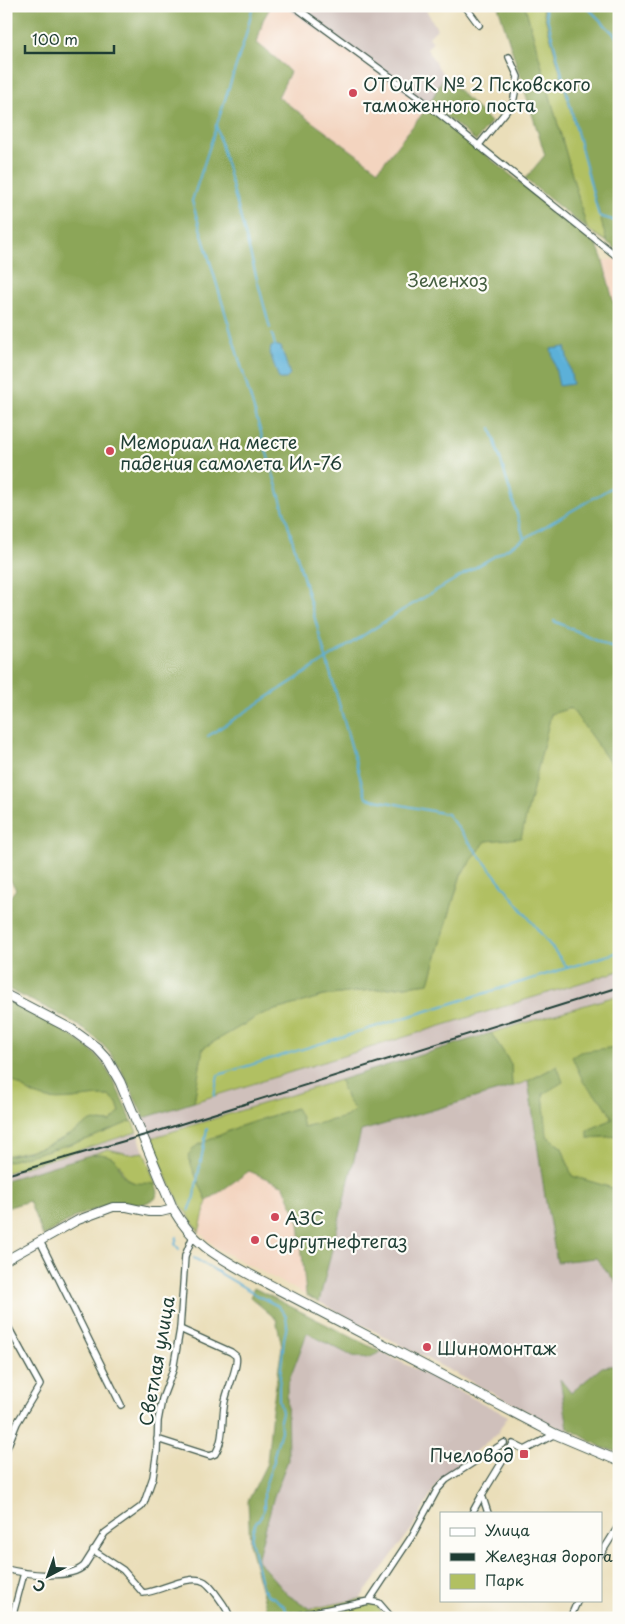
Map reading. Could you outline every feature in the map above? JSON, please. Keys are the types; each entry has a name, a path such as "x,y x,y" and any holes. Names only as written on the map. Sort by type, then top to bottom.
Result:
{"main road":[{"path":"6,996 71,1029 97,1048 107,1059 120,1082 173,1209 183,1226 211,1252 248,1274 556,1434 619,1460"}],"street":[{"path":"294,6 418,97 619,258"},
{"path":"465,6 479,25"},
{"path":"478,146 513,102 518,77 509,57"},
{"path":"6,1260 78,1220 113,1207 127,1207 150,1212 162,1212 173,1209"},
{"name":"Светлая улица","path":"6,1569 24,1573 54,1574 80,1570 105,1533 144,1503 153,1477 162,1399 173,1370 180,1330 185,1256 193,1236"},
{"path":"40,1241 121,1405"},
{"path":"6,1323 40,1385 17,1423 6,1450"},
{"path":"157,1439 210,1456 215,1454 219,1447 225,1401 236,1364 236,1356 231,1352 180,1330"},
{"path":"473,1512 513,1444 525,1450 556,1434"},
{"path":"369,1601 412,1536 437,1490 446,1480 504,1443"},
{"path":"482,1495 488,1512"},
{"path":"602,1552 619,1525"},
{"path":"93,1550 123,1570 143,1593 149,1593 182,1581 195,1580 204,1582 221,1600 230,1618"},
{"path":"12,1618 24,1573"},
{"path":"285,1618 369,1601 379,1603 392,1618"},
{"path":"570,1618 577,1602"}],"shaded area":[{"path":"271,6 284,6 427,108 378,170 278,97 290,72 257,43 263,20"},
{"path":"284,6 424,6 437,29 429,37 433,42 427,49 444,76 427,108"},
{"path":"619,258 619,324 603,261"},
{"path":"619,971 619,995 151,1138 144,1118"},
{"path":"528,1081 545,1197 557,1262 596,1258 619,1286 619,1368 565,1431 319,1302 361,1131"},
{"path":"137,1132 144,1152 129,1154 108,1149 6,1180 6,1173"},
{"name":"Сургутнефтегаз","path":"249,1171 284,1186 299,1223 306,1295 218,1249 199,1232 207,1201"},
{"path":"307,1333 352,1356 368,1358 381,1352 508,1416 497,1434 439,1480 413,1527 360,1599 311,1609 288,1595 257,1560 274,1496 288,1460 287,1386"}],"green space":[{"name":"Зеленхоз","path":"6,6 271,6 263,20 257,43 290,72 278,97 378,170 427,108 598,247 619,324 619,757 611,764 571,708 551,714 521,838 486,841 461,874 429,983 323,996 262,1014 203,1048 194,1102 144,1118 130,1086 112,1056 91,1034 64,1017 6,988 6,902 16,889 6,874"},
{"path":"498,6 525,6 587,229 525,179 545,155"},
{"path":"525,6 542,6 607,242 587,229"},
{"path":"542,6 619,6 619,251 607,242"},
{"path":"444,76 491,122 476,141 430,103"},
{"path":"571,708 611,763 619,757 619,971 194,1102 203,1048 262,1014 323,996 429,983 461,875 486,841 521,837 551,714"},
{"path":"619,995 619,1046 615,1047 584,1083 605,1105 613,1120 588,1130 589,1138 619,1136 619,1190 572,1176 562,1148 547,1136 543,1094 557,1066 512,1087 511,1064 491,1033"},
{"path":"6,1000 69,1034 92,1051 110,1074 132,1121 88,1139 6,1162 6,1156 51,1144 71,1134 90,1121 110,1122 120,1112 117,1103 109,1096 49,1099 35,1095 6,1078"},
{"path":"491,1033 511,1064 512,1087 361,1131 319,1302 306,1295 299,1223 284,1186 249,1171 207,1201 188,1155 196,1146 238,1127 296,1108 303,1127 346,1117 355,1110 347,1100 340,1080"},
{"path":"615,1047 619,1056 619,1136 588,1138 588,1130 613,1119 605,1105 584,1083 572,1057 580,1052"},
{"path":"557,1066 563,1082 543,1094 547,1136 562,1148 572,1176 619,1190 619,1286 596,1258 557,1262 545,1197 528,1081"},
{"path":"6,1078 35,1095 48,1099 109,1096 117,1103 120,1112 110,1122 100,1121 86,1125 69,1136 47,1146 6,1156"},
{"path":"340,1080 347,1100 356,1110 346,1117 303,1127 300,1115 295,1108 238,1127 196,1146 193,1170 207,1201 199,1232 181,1205 166,1176 151,1138"},
{"path":"132,1121 137,1132 6,1173 6,1162 88,1139"},
{"path":"108,1149 129,1154 144,1152 156,1185 133,1182 125,1176 114,1159 102,1155 90,1155"},
{"path":"100,1154 113,1158 128,1180 135,1183 156,1185 158,1192 155,1199 143,1204 116,1202 79,1215 43,1236 29,1201 6,1208 6,1180 90,1155"},
{"path":"254,1288 381,1352 368,1358 352,1356 307,1333 287,1386 288,1460 274,1496 257,1560 288,1595 311,1609 303,1618 269,1618 250,1547 248,1501 267,1463 272,1410 282,1347 276,1319 250,1297"},
{"path":"619,1365 619,1452 603,1448 568,1428 560,1379 571,1393 602,1367"},
{"path":"360,1599 374,1603 387,1618 303,1618 311,1609"}],"water":[{"path":"275,345 281,347 290,375 286,379 279,379 270,353 271,347"},
{"path":"565,347 573,384 559,386 551,349"}],"waterway":[{"path":"253,6 245,38 192,201 283,507 366,798 447,814 568,968"},
{"path":"544,6 599,216 619,222"},
{"path":"586,6 619,39"},
{"path":"216,125 270,328"},
{"path":"272,334 275,345"},
{"path":"491,428 524,538"},
{"path":"208,736 401,611 614,486"},
{"path":"554,621 619,650"},
{"path":"214,1096 218,1075 619,952"},
{"path":"189,1211 193,1201 207,1129"},
{"path":"177,1237 175,1244 179,1249"},
{"path":"194,1258 278,1306 286,1316 287,1325 279,1387 279,1400 282,1412 280,1420 281,1431 274,1461 264,1490 264,1508 261,1517 253,1529 251,1539 262,1588 268,1595 284,1606 288,1614"}],"railway":[{"path":"6,1175 152,1133 619,987"}],"place":[{"name":"ОТОиТК № 2 Псковского таможенного поста","path":"353,93"},
{"name":"Мемориал на месте падения самолета Ил-76","path":"110,451"},
{"name":"АЗС","path":"275,1217"},
{"name":"Сургутнефтегаз","path":"255,1240"},
{"name":"Шиномонтаж","path":"427,1347"},
{"name":"Пчеловод","path":"524,1454"}]}
